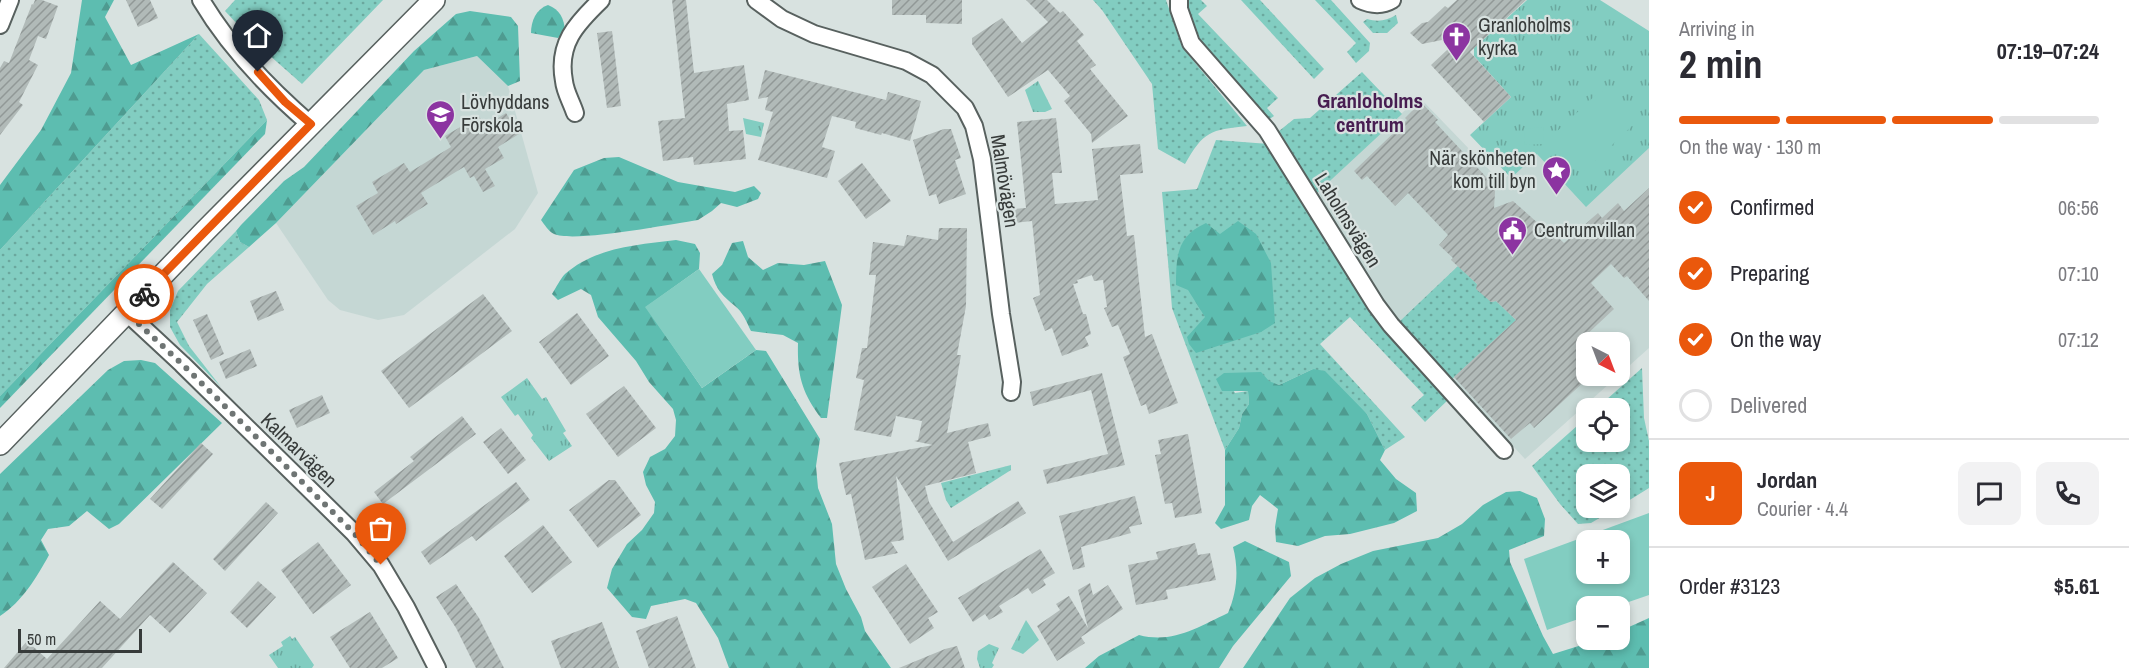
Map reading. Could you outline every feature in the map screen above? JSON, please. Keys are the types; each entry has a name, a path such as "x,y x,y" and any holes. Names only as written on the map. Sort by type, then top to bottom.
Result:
{"street":[{"path":"0,25 10,0"},
{"path":"201,0 239,51 285,102 311,124"},
{"path":"0,444 126,312 434,0"},
{"path":"575,113 564,82 562,51 583,18 601,0"},
{"name":"Malmövägen","path":"756,0 782,19 814,34 906,61 932,75 964,108 974,126 982,159 1001,314 1012,382 1011,392"},
{"name":"Laholmsvägen","path":"1179,0 1179,9 1191,43 1267,130 1376,305 1391,325 1504,450"},
{"path":"1360,0 1370,4 1386,4 1392,0"},
{"name":"Kalmarvägen","path":"126,312 354,533 381,565 406,607 437,668"}],"shaded area":[{"name":"Lövhyddans Förskola","path":"477,56 508,86 538,193 515,229 404,315 378,320 340,310 328,300 276,223 424,70"},
{"path":"1649,72 1649,348 1630,365 1630,332 1576,332 1576,386 1607,386 1593,398 1576,398 1576,413 1525,459 1389,312 1317,193 1419,97 1501,182 1527,158"}],"green space":[{"path":"82,0 114,0 105,17 131,65 199,34 0,250 0,185 41,130 71,73"},
{"path":"235,0 383,0 302,84 252,40 225,11"},
{"path":"1093,0 1166,0 1182,47 1247,126 1224,129 1209,134 1185,164 1158,149 1152,84"},
{"path":"1188,0 1201,0 1207,6 1198,14 1278,98 1267,108 1274,116 1268,120 1206,49 1190,16"},
{"path":"1241,0 1260,0 1324,69 1314,79"},
{"path":"1315,0 1331,0 1370,43 1369,51 1356,63 1347,52 1356,43"},
{"path":"1527,0 1600,0 1649,31 1649,148 1586,207 1537,154 1511,178 1470,135 1511,97 1474,56 1474,48"},
{"path":"548,5 561,15 564,22 565,31 558,38 531,33 535,16 540,9"},
{"path":"470,11 511,17 518,26 520,81 508,86 477,56 424,70 276,223 249,247 240,242 236,231 284,181 304,167 414,51 456,14"},
{"path":"1396,15 1398,23 1387,33 1373,33 1363,22 1367,19 1385,20"},
{"path":"199,34 259,100 267,120 0,396 0,250"},
{"path":"1362,72 1402,114 1317,193 1279,131 1294,119 1310,118"},
{"path":"1038,81 1052,109 1045,112 1033,112 1025,90"},
{"path":"1601,90 1634,124 1585,171 1552,136"},
{"path":"743,118 764,123 761,137 746,134"},
{"path":"267,120 265,134 0,408 0,396"},
{"path":"1543,127 1544,144 1525,145 1524,129"},
{"path":"1216,140 1269,144 1449,399 1425,422 1411,407 1424,395 1350,317 1320,344 1405,437 1385,450 1367,414 1313,369 1279,385 1240,373 1224,373 1235,393 1248,391 1249,404 1242,414 1239,428 1225,450 1172,308 1162,192 1197,189"},
{"path":"619,157 678,182 735,192 754,186 761,193 758,199 737,207 721,203 698,220 581,236 565,236 550,231 541,220 574,170 604,158"},
{"path":"1238,221 1256,234 1271,263 1275,323 1261,332 1196,353 1187,337 1205,317 1188,290 1176,285 1180,248 1189,234 1206,223 1220,234"},
{"path":"236,231 240,242 249,247 207,284 177,322 189,346 221,387 180,345 170,327 170,310 178,291"},
{"path":"676,240 695,244 700,253 699,269 646,307 702,388 756,350 766,351 820,439 816,466 818,488 832,524 836,564 861,617 865,631 891,668 729,668 718,638 696,603 685,599 651,606 646,619 632,617 607,588 612,569 627,544 642,530 654,513 655,502 646,485 643,472 650,457 665,449 675,436 676,420 673,409 598,317 591,295 581,289 558,300 552,294 565,274 590,258 618,249"},
{"path":"743,241 748,257 763,270 778,263 804,265 825,261 842,305 827,418 821,418 805,392 798,365 798,343 783,335 751,331 740,311 718,289 712,274 722,265 732,243"},
{"path":"1458,266 1477,284 1491,302 1496,301 1516,320 1452,379 1399,322"},
{"path":"699,269 756,350 702,388 645,307"},
{"path":"141,360 155,363 222,423 119,524 109,529 87,511 69,526 48,529 41,540 49,555 22,596 0,616 0,474 108,370 124,361"},
{"path":"1642,368 1644,418 1649,441 1649,488 1630,500 1630,464 1576,464 1576,518 1599,518 1591,523 1578,524 1532,466 1576,427 1576,452 1630,452 1630,398 1608,398 1622,386 1630,386 1630,379"},
{"path":"1313,369 1325,371 1367,414 1385,450 1380,460 1396,479 1416,493 1417,511 1394,523 1350,534 1325,536 1298,546 1276,542 1275,527 1278,509 1260,495 1252,506 1249,520 1221,529 1215,523 1225,505 1225,450 1239,428 1242,414 1249,404 1248,391 1222,391 1216,379 1224,373 1261,372 1269,381 1279,385"},
{"path":"527,378 542,399 546,397 566,431 563,433 572,446 549,461 531,438 533,435 518,414 515,416 501,397"},
{"path":"1011,465 1011,470 951,508 946,500 941,483"},
{"path":"1520,491 1537,498 1545,519 1544,536 1509,550 1510,562 1553,654 1576,647 1576,650 1630,650 1630,627 1649,618 1649,668 1243,668 1290,598 1315,578 1373,551 1438,538 1462,524 1483,505 1506,492"},
{"path":"1649,513 1649,595 1630,602 1630,596 1576,596 1576,620 1547,630 1524,559 1576,540 1576,584 1630,584 1630,530 1603,530"},
{"path":"1245,541 1289,562 1291,576 1233,646 1219,668 1085,668 1099,656 1139,635 1174,636 1228,613 1236,581 1233,547"},
{"path":"1026,620 1039,640 1023,654 1011,649"},
{"path":"290,636 292,639 295,637 314,665 312,668 278,668 269,655 283,646 281,642"},
{"path":"989,644 999,648 992,663 994,665 992,668 980,668 977,659 978,651"}],"building":[{"path":"35,0 58,6 46,39 38,36 29,60 38,65 19,102 23,105 0,135 0,68 4,61 9,63"},
{"path":"126,0 150,0 158,18 138,27"},
{"path":"672,0 686,0 694,73 744,65 749,100 727,104 729,131 743,130 746,159 694,165 693,157 663,161 658,121 685,118"},
{"path":"892,0 962,0 962,24 926,23 926,15 892,15"},
{"path":"1026,0 1047,0 1060,13 1063,11 1084,35 1077,41 1096,65 1090,69 1128,116 1092,143 1091,134 1064,101 1070,96 1048,70 1008,97 972,44 972,38 1002,18 1022,43 1048,22"},
{"name":"Granloholms kyrka","path":"1457,0 1526,0 1470,52 1511,97 1484,122 1431,65 1462,36 1422,44 1410,33 1422,23 1428,22 1445,6 1448,8"},
{"path":"612,31 621,106 607,108 597,33"},
{"path":"765,70 886,100 888,92 921,101 910,141 855,128 856,122 832,116 822,147 835,151 827,178 758,160 773,112 765,110 768,97 758,99"},
{"path":"1421,102 1438,120 1435,122 1488,179 1496,176 1494,208 1513,201 1549,233 1551,231 1564,243 1598,213 1602,218 1618,203 1624,211 1649,188 1649,301 1627,276 1624,278 1611,264 1591,283 1614,309 1589,332 1576,332 1576,386 1579,386 1534,428 1530,423 1511,439 1454,377 1516,320 1496,301 1491,302 1476,289 1477,284 1451,260 1453,258 1439,245 1448,235 1408,193 1395,206 1367,176 1362,180 1354,171 1407,120 1405,118"},
{"path":"506,113 519,134 498,147 504,158 485,169 495,186 483,192 474,176 470,178 464,167 421,193 428,204 373,235 356,206 378,193 372,182 404,163 410,172 451,147 445,136 479,116 485,126"},
{"path":"1056,118 1062,173 1052,173 1055,204 1098,200 1092,149 1140,144 1143,173 1120,175 1127,236 1134,235 1145,337 1152,334 1178,403 1149,414 1146,404 1141,406 1123,357 1130,354 1118,325 1112,327 1104,308 1107,307 1103,280 1094,281 1092,275 1077,280 1078,283 1073,284 1083,314 1086,314 1091,334 1085,337 1089,346 1062,356 1052,328 1045,331 1033,298 1040,295 1032,221 1004,224 1002,210 1026,208 1017,122"},
{"path":"944,129 951,129 961,158 955,160 966,194 939,204 936,194 929,196 913,140"},
{"path":"862,163 891,201 866,219 838,181"},
{"path":"939,228 967,228 966,306 957,355 961,355 947,433 988,423 991,436 968,442 976,473 925,486 929,502 953,542 1018,501 1026,513 948,561 896,476 904,540 891,542 898,553 865,560 851,494 846,495 839,463 933,445 914,441 918,440 922,421 896,416 891,437 854,430 864,380 856,378 862,348 867,348 876,275 869,275 873,242 904,246 907,235 938,240"},
{"path":"276,291 284,310 258,321 250,301"},
{"path":"483,294 512,331 409,408 381,371"},
{"path":"577,313 609,356 571,385 539,342"},
{"path":"207,314 224,354 211,360 193,320"},
{"path":"250,349 257,366 226,379 219,362"},
{"path":"1102,373 1125,465 1047,484 1043,470 1108,454 1091,390 1033,406 1030,392"},
{"path":"624,386 656,428 618,457 586,414"},
{"path":"322,395 330,413 297,428 289,410"},
{"path":"462,416 476,434 383,504 374,492 414,461 410,457"},
{"path":"501,428 526,460 508,474 483,442"},
{"path":"1188,434 1202,513 1175,518 1172,503 1165,504 1155,455 1161,454 1158,440"},
{"path":"201,443 213,454 162,509 150,499"},
{"path":"609,480 615,480 641,515 598,548 569,510"},
{"path":"516,482 530,500 476,541 472,536 430,565 421,552"},
{"path":"1135,496 1142,524 1129,527 1131,533 1081,547 1085,567 1073,570 1059,516"},
{"path":"266,502 278,513 225,571 213,559"},
{"path":"543,525 572,562 532,593 504,556"},
{"path":"318,542 351,585 313,614 281,570"},
{"path":"1195,543 1198,555 1210,553 1216,580 1166,590 1168,599 1136,605 1128,565 1158,559 1156,552"},
{"path":"1040,549 1055,573 1043,580 1046,585 1032,594 1028,588 999,606 1003,612 989,620 985,614 973,622 958,598"},
{"path":"173,562 207,593 170,633 150,615 102,668 4,668 27,641 47,659 100,601 120,619"},
{"path":"906,564 938,612 928,618 934,628 910,644 872,587"},
{"path":"258,581 276,597 247,628 230,612"},
{"path":"1090,583 1093,595 1108,585 1123,609 1081,637 1085,643 1057,661 1037,626 1060,610 1056,604 1069,596 1088,628 1078,590"},
{"path":"456,584 479,618 504,668 476,668 456,628 436,597"},
{"path":"370,612 398,658 382,668 350,668 330,637"},
{"path":"677,616 696,668 649,668 636,631"},
{"path":"602,622 619,668 561,668 551,641"},
{"path":"957,646 965,668 899,668 945,649"}],"way so far":[{"path":"144,294 126,312 354,533 381,565"}],"place":[{"name":"Granloholms kyrka","path":"1457,62"},
{"name":"Lövhyddans Förskola","path":"440,140"},
{"name":"När skönheten kom till byn","path":"1557,196"},
{"name":"Centrumvillan","path":"1513,256"}],"district":[{"name":"Granloholms centrum","path":"1370,113"}],"route":[{"path":"144,294 311,124 285,102 258,72"}]}
